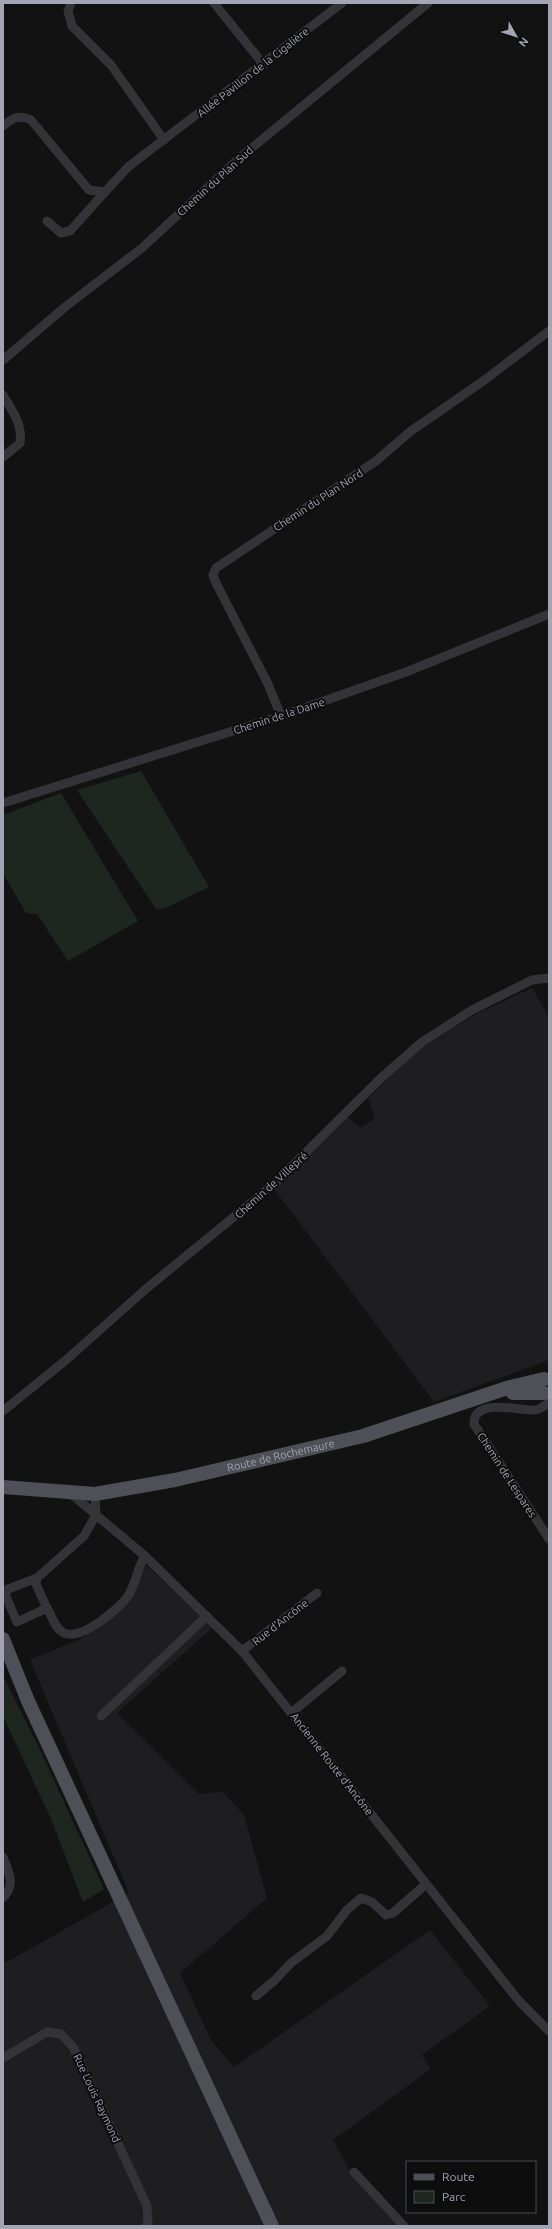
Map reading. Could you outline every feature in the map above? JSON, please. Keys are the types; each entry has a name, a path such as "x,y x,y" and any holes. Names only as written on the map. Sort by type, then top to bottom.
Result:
{"main road":[{"name":"Route de Rochemaure","path":"3,1487 94,1494 181,1479 363,1436 486,1395 547,1389"},
{"name":"Route de Rochemaure","path":"3,1493 19,1492 41,1495 70,1493"},
{"path":"3,1639 28,1701 272,2226"},
{"path":"3,1655 28,1701"}],"street":[{"path":"71,3 68,11 72,26 111,65 164,140"},
{"path":"214,3 264,65"},
{"name":"Allée Pavillon de la Cigalière","path":"47,221 62,233 70,231 128,167 264,65 342,3"},
{"name":"Chemin du Plan Sud","path":"3,360 65,307 142,248 236,161 428,3"},
{"path":"3,126 15,117 22,116 31,120 89,190 105,192"},
{"name":"Chemin du Plan Nord","path":"281,716 268,684 216,583 213,576 216,568 376,461 411,431 486,379 549,331"},
{"path":"3,395 16,417 22,434 20,443 3,457"},
{"name":"Chemin de la Dame","path":"3,803 281,716 406,672 549,614"},
{"name":"Chemin de Villepré","path":"3,1411 66,1360 147,1288 274,1184 380,1079 422,1042 472,1010 532,980 549,978"},
{"name":"Chemin de Lespares","path":"547,1389 536,1410 508,1406 492,1408 478,1413 474,1420 478,1430 549,1539"},
{"path":"70,1493 96,1515"},
{"path":"47,1608 17,1622 5,1594 8,1589 37,1578 84,1536 96,1515 94,1494"},
{"name":"Ancienne Route d'Ancône","path":"96,1515 145,1556 208,1616 242,1651 425,1885 519,2001 549,2031"},
{"path":"37,1578 36,1584 57,1628 65,1634 77,1634 91,1628 123,1602 129,1594 145,1556"},
{"name":"Rue d'Ancône","path":"242,1651 317,1593"},
{"path":"101,1716 208,1616"},
{"path":"291,1713 342,1671"},
{"path":"3,1857 12,1879 10,1889 3,1898"},
{"path":"256,1996 275,1980 291,1963 327,1936 347,1910 361,1898 372,1902 386,1915 393,1914 425,1885"},
{"name":"Rue Louis Raymond","path":"3,2058 47,2032 61,2034 73,2047 147,2206 148,2224 146,2226"},
{"path":"354,2172 404,2226"}],"shaded area":[{"path":"532,988 549,1017 549,1360 434,1402 274,1189 348,1117 360,1128 375,1118 368,1099 394,1072 427,1044 478,1013"},
{"path":"146,1565 213,1627 117,1713 199,1794 223,1792 244,1815 267,1898 180,1973 211,2040 234,2067 430,1930 490,2006 422,2055 431,2069 333,2140 353,2176 403,2226 3,2226 3,1964 129,1893 30,1660 81,1639 127,1603"}],"green space":[{"path":"141,771 209,887 166,908 156,909 77,790"},
{"path":"61,793 138,921 68,961 37,914 26,913 3,873 3,815"},
{"path":"3,1676 41,1752 104,1889 83,1902 51,1819 3,1716"}]}
